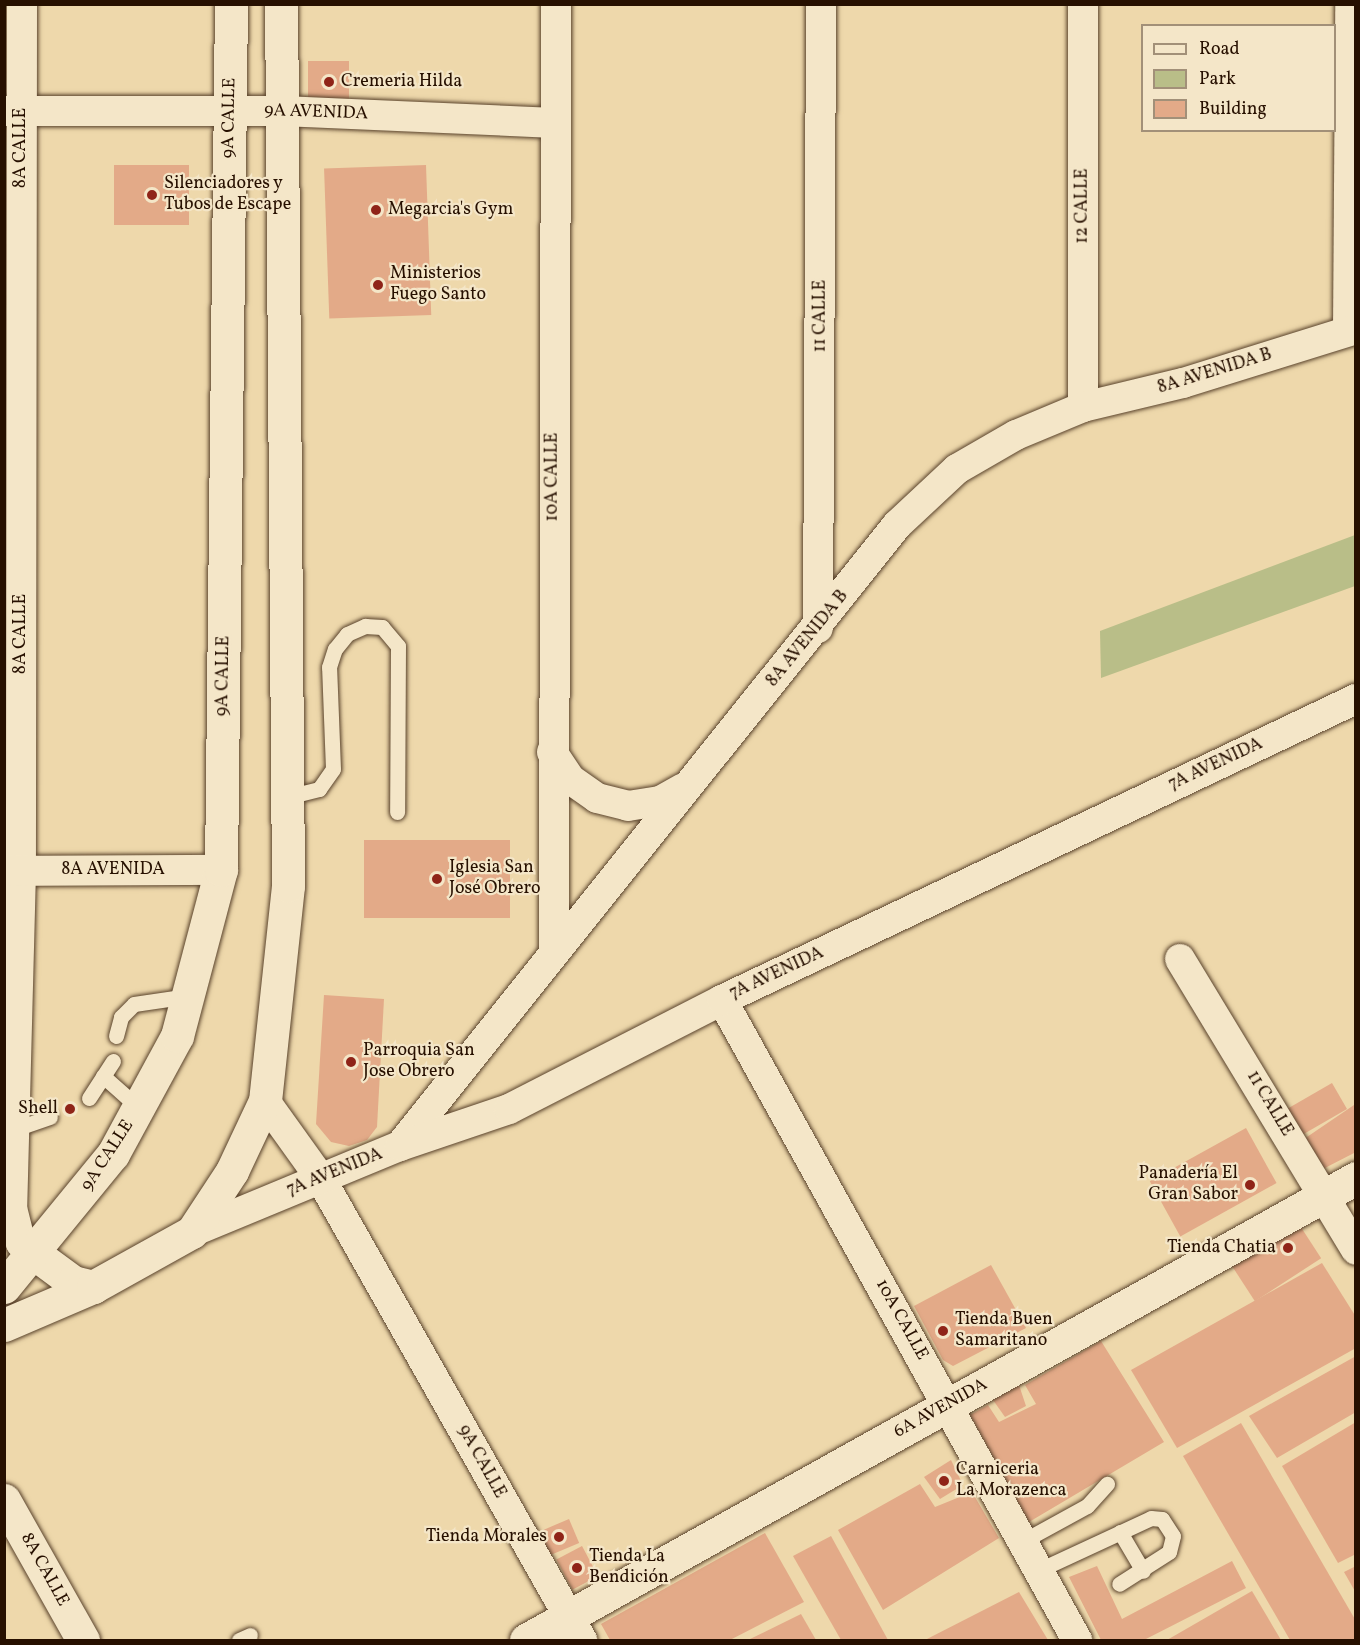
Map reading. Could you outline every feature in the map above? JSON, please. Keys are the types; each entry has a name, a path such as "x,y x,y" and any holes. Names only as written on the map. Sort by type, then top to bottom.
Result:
{"main road":[{"name":"9A CALLE","path":"4,1287 35,1254 113,1154 177,1036 221,870 231,4"},
{"path":"4,1325 93,1287 192,1232 232,1171 265,1101 288,886 281,4"},
{"name":"6A AVENIDA","path":"526,1641 575,1629 948,1405 1356,1178"},
{"path":"35,1254 73,1282 93,1287"},
{"name":"8A CALLE","path":"4,1500 83,1641"}],"street":[{"name":"8A CALLE","path":"22,4 13,111 15,1229 35,1254"},
{"name":"10A CALLE","path":"554,949 552,753 556,4"},
{"name":"11 CALLE","path":"818,628 821,4"},
{"name":"12 CALLE","path":"1083,4 1083,407"},
{"path":"1350,4 1352,329"},
{"name":"9A AVENIDA","path":"13,111 282,111 555,123"},
{"name":"8A AVENIDA B","path":"400,1146 554,949 818,628 897,525 957,469 1016,435 1083,407 1183,383 1352,329"},
{"name":"7A AVENIDA","path":"192,1232 400,1146 509,1109 722,1000 1356,699"},
{"path":"552,753 570,779 597,798 628,806 660,801 688,785"},
{"name":"8A AVENIDA","path":"13,871 221,870"},
{"name":"11 CALLE","path":"1180,959 1356,1250"},
{"name":"10A CALLE","path":"722,1000 1077,1641"},
{"name":"9A CALLE","path":"265,1101 321,1179 575,1629"}],"lane":[{"path":"287,797 319,789 333,769 329,667 335,649 347,634 365,626 382,627 398,646 397,812"},
{"path":"116,1036 121,1017 134,1004 188,996"},
{"path":"89,1098 113,1061"},
{"path":"103,1076 139,1108"},
{"path":"15,1129 50,1117"},
{"path":"1023,1541 1087,1506 1107,1484"},
{"path":"1039,1570 1157,1517 1168,1523 1173,1545 1143,1571 1119,1584"},
{"path":"1120,1532 1143,1571"}],"green space":[{"path":"1355,535 1355,586 1101,678 1100,631"}],"building":[{"name":"Cremeria Hilda","path":"308,61 349,61 349,104 308,104"},
{"name":"Silenciadores y Tubos de Escape","path":"114,165 189,165 189,225 114,225"},
{"path":"426,165 431,315 329,318 324,169"},
{"name":"Iglesia San José Obrero","path":"364,840 510,840 510,918 364,918"},
{"name":"Parroquia San Jose Obrero","path":"324,995 384,999 377,1127 367,1140 349,1146 331,1142 316,1124"},
{"path":"1332,1083 1347,1109 1303,1134 1288,1108"},
{"path":"1354,1105 1356,1152 1319,1171 1304,1139"},
{"path":"1246,1128 1277,1183 1180,1236 1150,1181"},
{"path":"1295,1218 1321,1258 1255,1301 1229,1261"},
{"path":"1322,1263 1356,1317 1356,1348 1177,1448 1131,1370"},
{"path":"991,1265 1026,1328 953,1366 943,1360 914,1306"},
{"path":"1101,1341 1164,1442 1029,1522 970,1415 988,1405 999,1422 1036,1404 1025,1385"},
{"path":"1356,1356 1356,1412 1277,1458 1249,1416"},
{"path":"1019,1385 1026,1406 1005,1417 993,1400"},
{"path":"1356,1422 1356,1554 1338,1563 1282,1466"},
{"path":"1241,1423 1356,1621 1356,1640 1290,1640 1183,1456"},
{"name":"Carniceria La Morazenca","path":"951,1460 963,1485 940,1499 924,1477"},
{"path":"920,1484 935,1507 972,1492 999,1538 883,1610 838,1530"},
{"name":"Tienda Morales","path":"569,1519 579,1543 549,1556 539,1532"},
{"path":"765,1533 804,1602 730,1640 610,1640 601,1624"},
{"path":"831,1536 888,1640 841,1640 793,1556"},
{"name":"Tienda La Bendición","path":"582,1546 598,1576 572,1590 556,1560"},
{"path":"1232,1561 1246,1588 1144,1640 1101,1640 1069,1577 1097,1566 1122,1619"},
{"path":"1356,1566 1356,1593 1344,1572"},
{"path":"1252,1591 1281,1640 1167,1640"},
{"path":"1019,1592 1048,1640 925,1640"},
{"path":"801,1614 816,1640 748,1640"}],"place":[{"name":"Cremeria Hilda","path":"329,82"},
{"name":"Silenciadores y Tubos de Escape","path":"152,195"},
{"name":"Megarcia's Gym","path":"376,210"},
{"name":"Ministerios Fuego Santo","path":"378,285"},
{"name":"Iglesia San José Obrero","path":"437,879"},
{"name":"Parroquia San Jose Obrero","path":"351,1062"},
{"name":"Shell","path":"70,1109"},
{"name":"Panadería El Gran Sabor","path":"1250,1185"},
{"name":"Tienda Chatia","path":"1288,1248"},
{"name":"Tienda Buen Samaritano","path":"943,1331"},
{"name":"Carniceria La Morazenca","path":"944,1481"},
{"name":"Tienda Morales","path":"559,1537"},
{"name":"Tienda La Bendición","path":"577,1568"}]}
